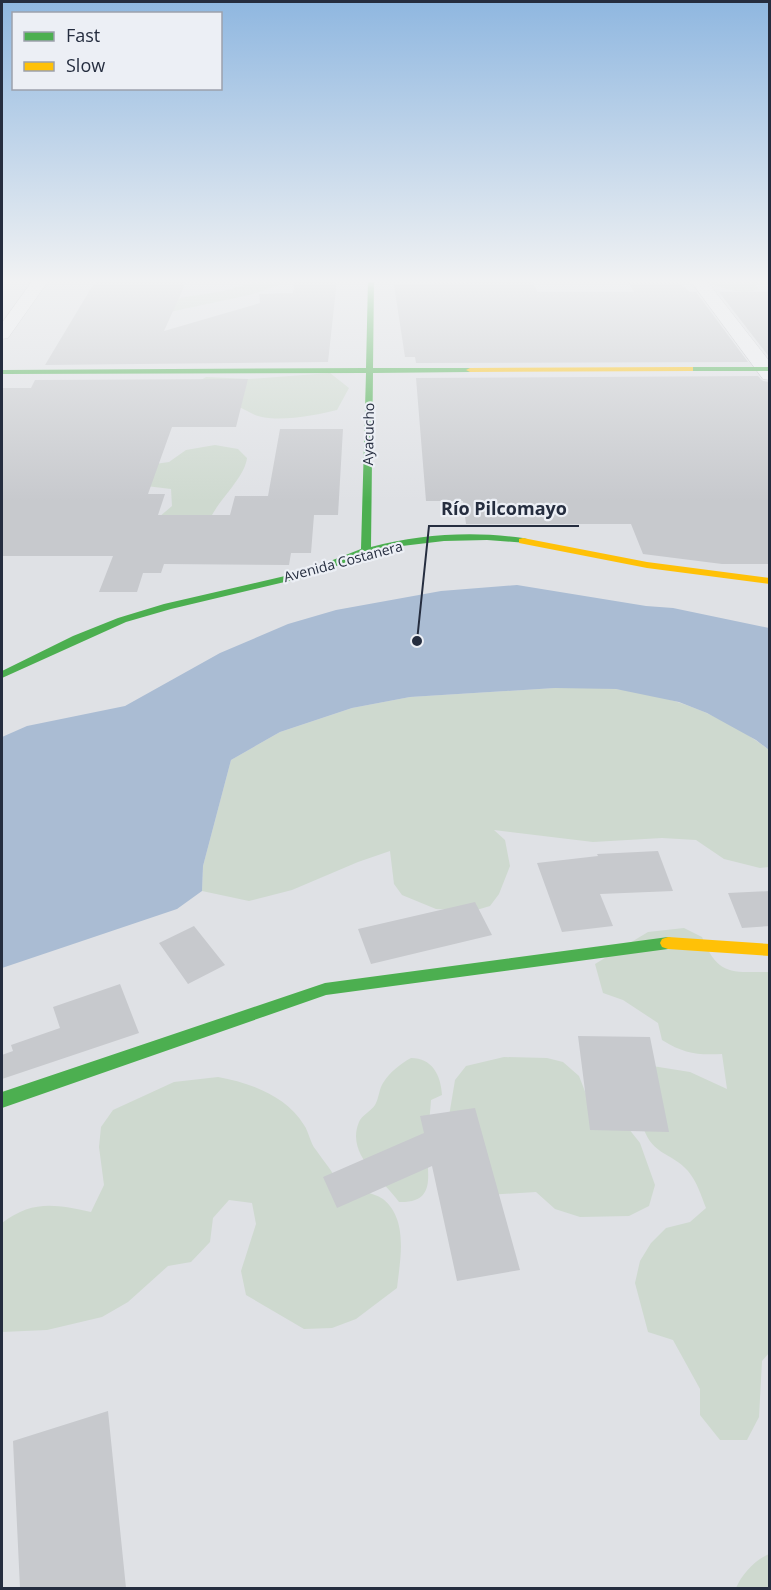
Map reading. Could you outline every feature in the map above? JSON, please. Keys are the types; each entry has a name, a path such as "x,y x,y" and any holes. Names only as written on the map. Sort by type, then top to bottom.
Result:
{"street":[{"name":"Ayacucho","path":"366,552 369,354"},
{"path":"755,354 768,371"},
{"path":"2,372 768,371"},
{"name":"Avenida Costanera","path":"2,675 119,621 186,601 309,573 366,552 412,542 512,539 647,565 770,581"},
{"path":"2,1100 325,989 676,942 770,950"}],"shaded area":[{"path":"330,373 349,388 337,410 295,418 261,417 196,383 206,377 249,379"},
{"path":"215,445 238,449 247,458 238,479 212,515 145,529 172,506 171,489 138,485 134,467 169,462 186,450"},
{"path":"555,688 615,689 677,702 735,727 769,750 769,867 760,868 724,859 696,840 662,838 593,842 494,830 505,840 510,866 499,894 490,906 473,911 436,909 402,895 394,884 390,851 292,890 249,901 202,891 203,866 231,760 280,732 352,708 410,697"},
{"path":"684,928 702,937 714,959 727,969 769,972 769,1353 762,1361 759,1417 747,1440 720,1440 700,1415 700,1389 673,1340 648,1332 635,1283 640,1261 651,1243 666,1228 690,1222 706,1208 688,1171 655,1147 645,1132 641,1108 646,1065 690,1072 727,1089 722,1054 691,1053 662,1040 658,1023 623,1000 603,993 595,964 648,932"},
{"path":"504,1057 547,1058 563,1062 579,1076 586,1094 625,1124 640,1143 655,1185 649,1206 629,1216 580,1217 555,1209 536,1192 487,1195 449,1116 455,1080 466,1066"},
{"path":"411,1058 430,1064 440,1081 442,1095 431,1100 427,1146 427,1187 419,1198 399,1202 368,1166 357,1145 356,1134 359,1122 375,1105 386,1079 395,1069"},
{"path":"218,1077 255,1087 288,1106 304,1125 314,1147 339,1184 379,1197 391,1208 397,1218 401,1241 397,1288 356,1319 332,1328 304,1329 246,1295 241,1271 256,1224 252,1203 229,1200 213,1218 210,1242 191,1262 168,1266 128,1302 102,1317 47,1330 2,1332 2,1223 34,1207 55,1206 91,1212 104,1185 99,1147 101,1127 113,1110 174,1082"},
{"path":"769,1554 769,1588 736,1588 750,1568"}],"water":[{"path":"517,585 646,606 673,608 769,628 769,750 756,740 707,713 679,702 616,689 555,688 410,697 352,708 280,732 231,760 203,866 202,891 177,909 2,968 2,737 27,726 125,706 220,653 288,624 336,610 441,591"}],"building":[{"path":"51,354 329,354 328,362 45,365"},
{"path":"405,354 742,354 748,362 416,363 415,357 405,357"},
{"path":"758,376 763,381 770,382 770,564 722,564 643,554 631,524 466,524 463,501 426,501 416,378"},
{"path":"248,379 236,427 172,427 148,494 165,494 158,515 230,515 235,496 268,496 280,429 343,429 338,515 314,515 311,553 291,553 289,565 164,564 161,573 143,573 137,592 99,592 113,556 2,556 2,388 31,388 35,380"},
{"path":"658,851 673,891 600,894 613,926 562,932 537,863 598,856 597,854"},
{"path":"770,891 770,926 742,928 728,893"},
{"path":"475,902 492,935 371,964 358,929"},
{"path":"194,926 225,965 188,984 159,943"},
{"path":"120,984 139,1033 2,1079 2,1055 13,1051 11,1045 60,1028 53,1007"},
{"path":"578,1036 650,1037 669,1132 590,1130"},
{"path":"475,1108 520,1270 457,1281 432,1166 337,1208 323,1177 424,1133 420,1116"},
{"path":"108,1411 126,1588 20,1588 13,1441"}],"traffic: fast":[{"path":"366,551 370,354"},
{"path":"690,369 770,369"},
{"path":"2,372 470,370"},
{"path":"2,675 107,625 167,607 306,574 366,551 402,543 444,538 466,537 523,541"},
{"path":"2,1100 325,989 668,943"}],"traffic: slow":[{"path":"470,370 690,369"},
{"path":"523,541 647,565 770,581"},
{"path":"668,943 770,950"}],"place":[{"name":"Río Pilcomayo","path":"417,641"}]}
